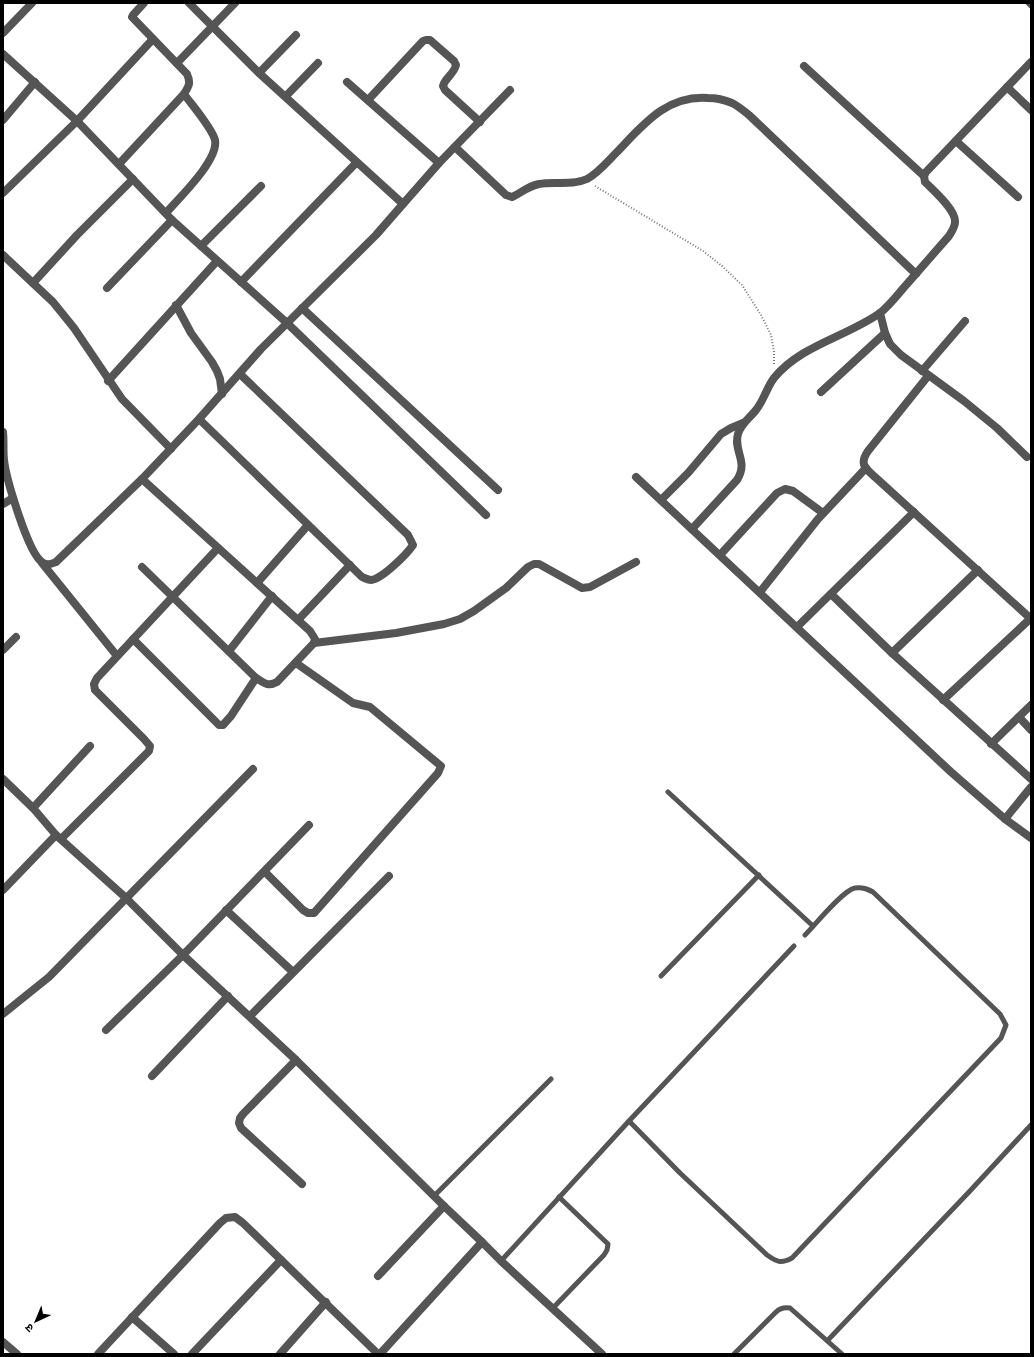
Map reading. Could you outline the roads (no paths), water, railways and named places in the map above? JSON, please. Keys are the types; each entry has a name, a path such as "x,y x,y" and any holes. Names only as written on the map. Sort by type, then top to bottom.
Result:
{"street":[{"path":"3,33 32,3"},
{"path":"119,164 184,94 189,87 190,82 187,74 132,18 144,3"},
{"path":"189,3 259,73 286,96 356,163 403,204"},
{"path":"177,63 235,3"},
{"path":"259,73 296,35"},
{"path":"3,193 77,121 153,39"},
{"path":"368,100 422,41 430,40 454,61 456,65 455,70 444,83 443,86 445,90 480,122"},
{"path":"3,54 77,121 172,220 287,323 486,515"},
{"path":"286,96 318,62"},
{"path":"924,176 926,172 1031,62"},
{"path":"692,529 742,473 742,465 737,445 738,434 744,423 757,410 773,380 787,365 800,355 880,313 891,303 949,236 954,228 955,220 953,213 925,182 924,176 804,66"},
{"path":"3,120 35,82"},
{"path":"347,82 439,163"},
{"path":"1007,87 1031,110"},
{"path":"42,563 49,565 56,562 171,449 287,323 376,235 439,163 510,90"},
{"path":"166,213 207,166 214,154 215,141 208,128 184,94"},
{"path":"455,147 506,195 512,197 531,186 540,183 586,180 597,172 646,122 662,110 678,101 695,97 716,98 732,103 750,115 916,274"},
{"path":"956,141 1018,197"},
{"path":"241,282 356,163"},
{"path":"34,283 77,235 133,179"},
{"path":"200,246 261,186"},
{"path":"108,288 172,220"},
{"path":"3,254 34,283 64,315 122,399 171,449"},
{"path":"108,380 217,261"},
{"path":"176,306 191,333 218,371 222,394"},
{"path":"302,308 498,490"},
{"path":"880,313 884,333 890,344 901,355 964,401 997,428 1027,457"},
{"path":"943,700 1030,618 866,468 863,462 864,456 965,321"},
{"path":"821,392 884,333"},
{"path":"199,419 362,577 370,580 377,578 410,550 413,545 412,540 408,535 240,374"},
{"path":"661,500 688,473 721,434 744,423"},
{"path":"3,432 4,458 12,498 36,557 117,656"},
{"path":"760,592 823,513 866,468"},
{"path":"636,477 951,772 1006,819 1031,838"},
{"path":"142,478 298,620 313,635 315,639 314,643 277,682 272,685 266,685 256,678 142,567"},
{"path":"720,555 778,493 785,489 793,491 823,513"},
{"path":"3,504 12,498"},
{"path":"797,627 914,512"},
{"path":"257,583 308,525"},
{"path":"3,890 149,751 150,746 95,690 94,684 97,678 117,656 218,548"},
{"path":"314,643 341,641 396,633 444,624 460,619 506,588 528,567 534,564 539,564 582,588 590,587 636,562"},
{"path":"298,620 350,565"},
{"path":"892,653 978,570"},
{"path":"831,594 892,653 1031,779"},
{"path":"229,651 272,596"},
{"path":"3,650 16,637"},
{"path":"133,639 219,725 223,725 231,716 256,678"},
{"path":"265,872 303,910 308,913 314,913 433,779 441,766 370,707 353,703 296,663"},
{"path":"991,744 1031,705"},
{"path":"1018,717 1031,730"},
{"path":"33,808 90,746"},
{"path":"3,1014 49,978 253,769"},
{"path":"3,779 33,808 58,837 126,898 183,954 296,1060 500,1261 602,1354"},
{"path":"1006,819 1031,787"},
{"path":"106,1030 265,872 309,826"},
{"path":"250,1016 389,876"},
{"path":"226,910 293,972"},
{"path":"152,1076 228,996"},
{"path":"296,1060 243,1114 238,1122 241,1128 302,1184"},
{"path":"378,1276 444,1206"},
{"path":"98,1354 132,1316 226,1218 235,1217 243,1223 379,1354 482,1242"},
{"path":"192,1354 281,1260"},
{"path":"280,1354 326,1302"},
{"path":"132,1316 174,1354"},
{"path":"3,1342 17,1354"}],"lane":[{"path":"1028,3 1031,6"},
{"path":"668,792 813,926"},
{"path":"661,976 759,875"},
{"path":"629,1121 680,1173 768,1255 777,1261 786,1261 792,1258 1001,1038 1006,1025 1000,1014 873,892 863,887 854,888 843,895 805,935"},
{"path":"500,1261 629,1121 794,946"},
{"path":"434,1196 551,1079"},
{"path":"828,1340 1031,1125"},
{"path":"552,1309 607,1250 608,1244 559,1197"},
{"path":"734,1354 776,1312 784,1308 790,1308 828,1340 842,1354"}]}
